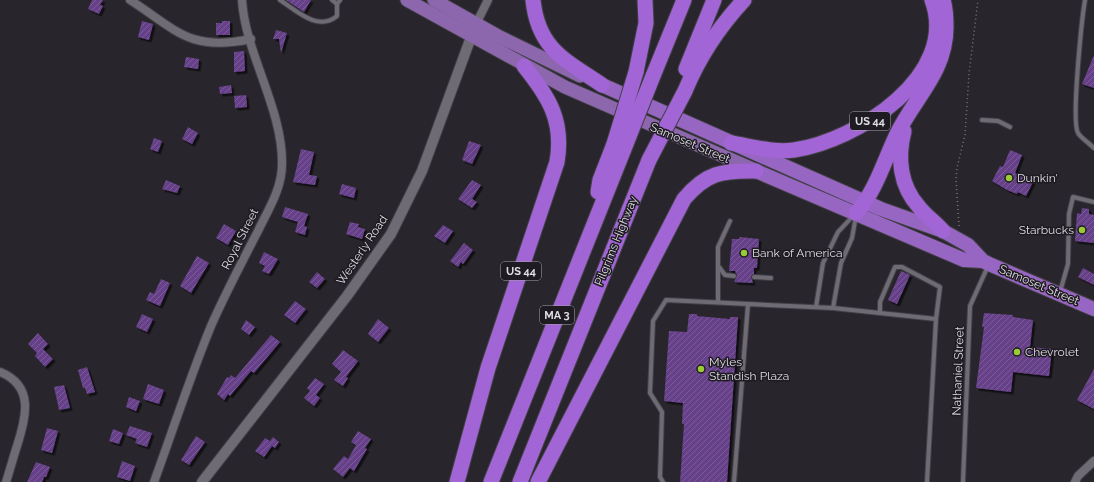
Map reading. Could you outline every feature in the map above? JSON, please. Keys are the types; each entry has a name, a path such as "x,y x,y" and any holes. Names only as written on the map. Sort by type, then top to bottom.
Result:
{"highway":[{"path":"533,0 535,14 545,40 557,54 602,85"},
{"path":"619,146 646,23 645,0"},
{"path":"619,146 654,76 684,0"},
{"path":"681,90 714,0"},
{"path":"681,90 710,43 730,15 744,0"},
{"name":"US 44","path":"731,143 774,151 794,150 838,138 876,117 915,81 928,60 935,40 936,28 932,0"},
{"path":"856,213 867,201 898,132 934,75 944,53 946,18 943,0"},
{"name":"US 44","path":"458,482 480,396 557,162 560,147 558,125 552,106 543,90 524,66"},
{"name":"Samoset Street","path":"602,85 731,143 867,201 880,209 943,231 968,245 986,262"},
{"name":"Pilgrims Highway","path":"520,482 648,160 681,90"},
{"path":"908,117 900,150 903,178 913,200 943,231"},
{"name":"MA 3","path":"491,482 595,221 600,180 619,146"},
{"path":"538,482 684,199 702,181 714,174 733,170 756,171"},
{"name":"Samoset Street","path":"756,171 964,260 986,262 1094,309"}],"main road":[{"name":"Samoset Street","path":"406,0 524,66 632,118 756,171"},
{"name":"Samoset Street","path":"434,0 535,56 602,85"}],"street":[{"path":"130,0 180,34 197,41 221,44 251,39"},
{"name":"Royal Street","path":"154,482 212,326 273,202 280,182 282,164 278,132 246,24 242,0"},
{"name":"Westerly Road","path":"202,482 347,296 391,234 422,171 476,24 488,0"},
{"path":"0,372 9,376 15,382 23,392 26,402 23,428 6,482"},
{"path":"1075,482 1078,476 1094,461"}],"lane":[{"path":"280,0 317,22 326,23 337,16 339,2 332,0"},
{"path":"1085,0 1078,76 1076,123 1078,133 1094,148"},
{"path":"982,120 998,121 1010,128"},
{"path":"1060,294 1068,264 1069,214 1073,197 1094,202"},
{"path":"816,307 823,263 838,232 856,213"},
{"path":"833,308 841,263 852,238 856,213"},
{"path":"718,302 718,247 730,221"},
{"name":"Nathaniel Street","path":"963,482 970,306 986,262"},
{"path":"718,265 725,275 734,276"},
{"path":"880,313 880,302 895,267 902,266 940,287 936,319 927,482"},
{"path":"754,277 771,278"},
{"path":"663,482 660,477 662,412 650,393 652,321 666,300 833,308 936,319"},
{"path":"734,482 748,304"}],"path":[{"path":"960,230 956,179 957,168 965,135 969,74 978,0"}],"building":[{"path":"92,0 103,0 100,5 103,6 99,14 88,9"},
{"path":"286,0 311,0 304,12"},
{"path":"142,21 153,24 149,40 138,37"},
{"path":"222,21 230,21 230,35 216,35 216,23 222,23"},
{"path":"276,30 287,33 281,53 279,39 273,39"},
{"path":"244,51 245,71 234,72 234,52"},
{"path":"1094,55 1094,88 1082,84"},
{"path":"186,57 199,59 198,69 184,67"},
{"path":"231,85 232,93 220,94 219,87"},
{"path":"246,95 247,107 235,108 234,96"},
{"path":"188,127 198,133 192,144 182,139"},
{"path":"154,138 162,141 158,152 150,149"},
{"path":"469,141 481,145 472,164 462,160"},
{"path":"301,149 314,152 309,175 317,176 315,185 293,182"},
{"name":"Dunkin'","path":"1010,150 1022,155 1015,173 1033,182 1026,196 1018,192 1017,194 1007,190 992,181 1000,166 1003,167"},
{"path":"166,180 180,186 177,193 162,189"},
{"path":"472,180 481,185 472,199 477,202 472,208 458,199"},
{"path":"342,184 356,188 354,198 339,194"},
{"path":"285,207 308,214 304,226 307,227 305,235 295,232 298,222 282,217"},
{"path":"1082,208 1089,209 1089,214 1094,215 1094,243 1075,241 1077,213 1081,214"},
{"path":"350,222 359,224 358,227 365,229 362,239 346,234"},
{"path":"224,224 236,231 228,245 216,238"},
{"path":"443,225 453,231 445,243 434,236"},
{"name":"Bank of America","path":"740,237 759,239 757,268 754,268 754,274 751,276 753,283 734,282 737,275 735,271 729,271 732,239 739,239"},
{"path":"464,243 473,250 463,264 461,262 458,267 450,261"},
{"path":"264,252 278,259 269,274 262,271 265,266 259,263"},
{"path":"197,256 209,263 191,293 180,286"},
{"path":"1083,268 1094,274 1094,285 1078,277"},
{"path":"901,271 910,275 897,304 888,300"},
{"path":"317,272 325,279 317,288 309,282"},
{"path":"161,279 170,283 160,306 146,300 150,292 154,294"},
{"path":"295,301 306,309 295,323 284,315"},
{"name":"Chevrolet","path":"984,313 1013,315 1013,317 1033,320 1030,347 1052,349 1049,376 1013,372 1011,392 976,388 984,327 982,327"},
{"path":"142,314 153,319 147,332 136,327"},
{"name":"Myles Standish Plaza","path":"689,314 730,319 730,317 738,317 727,482 680,482 684,424 682,424 683,403 664,401 669,331 687,332"},
{"path":"378,319 389,328 378,342 368,334"},
{"path":"246,320 255,327 249,335 241,329"},
{"path":"38,333 48,344 43,349 53,359 45,367 35,356 37,353 28,344"},
{"path":"271,335 280,342 254,373 251,371 230,396 228,394 224,400 217,394 227,377 229,378 231,375 235,378"},
{"path":"343,350 358,361 346,377 348,378 343,386 334,380 341,372 332,364"},
{"path":"87,367 95,392 87,394 85,388 83,388 78,370"},
{"path":"1094,369 1094,409 1077,400"},
{"path":"315,378 324,384 316,395 320,398 314,406 304,398 310,391 307,388"},
{"path":"148,384 164,390 159,404 143,399"},
{"path":"64,385 70,408 59,410 54,387"},
{"path":"129,397 140,401 136,411 126,407"},
{"path":"130,426 152,433 147,447 135,443 137,439 126,435"},
{"path":"47,428 58,431 52,453 41,450"},
{"path":"113,429 123,433 119,444 109,441"},
{"path":"358,431 371,439 354,471 350,468 343,477 333,469 344,456 348,459 356,445 351,442"},
{"path":"196,436 205,442 189,465 181,460"},
{"path":"273,437 279,442 275,448 272,446 264,457 255,451 265,438 270,441"},
{"path":"122,461 135,466 130,481 117,477"},
{"path":"36,462 50,467 46,477 44,477 42,482 27,482"}],"place":[{"name":"Dunkin'","path":"1009,178"},
{"name":"Starbucks","path":"1082,230"},
{"name":"Bank of America","path":"744,253"},
{"name":"Chevrolet","path":"1017,352"},
{"name":"Myles Standish Plaza","path":"701,369"}]}
